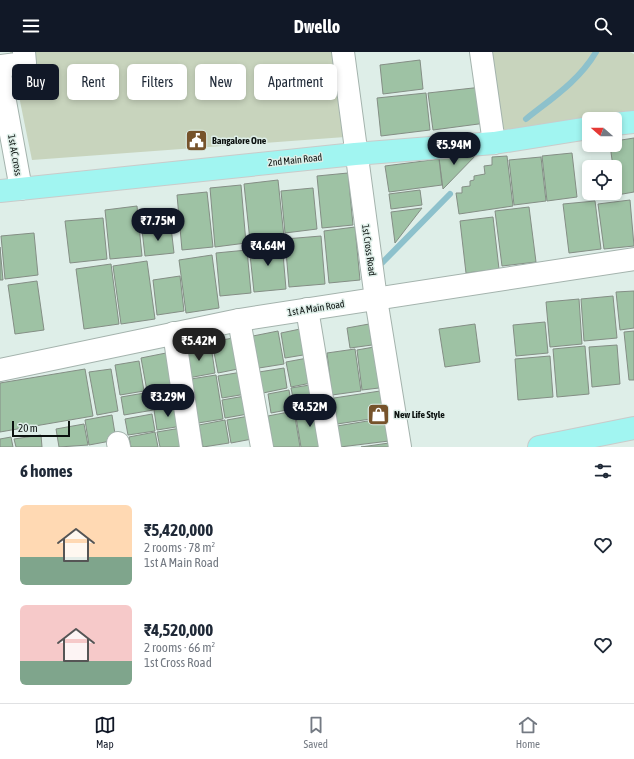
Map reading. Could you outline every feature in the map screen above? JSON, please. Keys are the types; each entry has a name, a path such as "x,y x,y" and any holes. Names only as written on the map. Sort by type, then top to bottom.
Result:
{"main road":[{"path":"622,123 634,122"},
{"name":"2nd Main Road","path":"0,191 355,154 494,143 582,129"},
{"path":"539,447 634,428"}],"street":[{"path":"0,66 25,63 24,52"},
{"name":"1st Cross Road","path":"343,52 355,154 376,299 400,447"},
{"path":"481,52 494,143"},
{"name":"1st AC cross","path":"0,74 21,189"},
{"name":"1st A Main Road","path":"0,370 174,333 307,308 376,299 634,259"},
{"path":"307,308 330,447"},
{"path":"239,320 262,447"},
{"path":"174,333 191,447"}],"green space":[{"path":"10,52 336,52 345,137 32,160 20,100 59,100 59,64 12,64"},
{"path":"490,52 630,52 634,54 634,115 622,116 622,112 582,112 582,120 502,133"}],"building":[{"path":"420,60 423,89 383,94 380,65"},
{"path":"482,87 486,123 433,130 428,93"},
{"path":"426,93 430,130 381,136 377,98"},
{"path":"634,138 634,192 622,194 622,160 612,160 611,152 622,152 622,140"},
{"path":"479,152 443,189 439,158"},
{"path":"572,153 577,197 547,201 542,156"},
{"path":"507,156 513,206 459,214 456,193 462,193 462,187 470,186 470,181 474,180 474,176 485,174 484,166 492,165 492,157"},
{"path":"541,157 546,201 514,205 509,160"},
{"path":"439,159 442,185 389,192 385,166"},
{"path":"348,173 353,225 322,228 317,176"},
{"path":"278,180 284,237 250,241 244,184"},
{"path":"241,185 246,243 215,247 210,188"},
{"path":"313,188 317,229 285,233 281,191"},
{"path":"420,190 422,205 391,209 389,194"},
{"path":"207,192 213,247 182,250 177,195"},
{"path":"630,200 634,246 604,249 598,204"},
{"path":"595,201 601,249 569,253 563,204"},
{"path":"137,206 142,256 110,259 105,210"},
{"path":"529,207 536,262 502,266 495,211"},
{"path":"422,208 395,243 391,212"},
{"path":"493,217 499,269 466,273 460,221"},
{"path":"103,218 107,259 70,263 65,221"},
{"path":"171,227 174,253 145,256 142,230"},
{"path":"355,227 360,280 329,283 324,231"},
{"path":"34,233 38,275 5,279 1,236"},
{"path":"321,236 325,284 289,287 285,239"},
{"path":"282,242 286,289 254,292 249,245"},
{"path":"0,247 3,280 0,280"},
{"path":"247,250 251,293 220,296 216,253"},
{"path":"212,255 219,308 186,313 179,260"},
{"path":"147,261 155,319 121,324 113,266"},
{"path":"111,264 119,324 84,329 76,269"},
{"path":"180,276 184,311 157,315 153,280"},
{"path":"37,281 44,330 15,334 8,285"},
{"path":"634,291 634,328 620,330 616,292"},
{"path":"613,296 617,338 584,341 581,299"},
{"path":"579,299 582,344 550,347 546,302"},
{"path":"545,322 548,353 516,356 513,325"},
{"path":"369,324 372,345 350,348 347,328"},
{"path":"475,324 480,362 445,367 439,329"},
{"path":"305,328 309,354 285,358 281,333"},
{"path":"278,331 284,364 259,368 253,336"},
{"path":"634,331 634,380 629,380 624,332"},
{"path":"238,337 243,368 218,373 212,342"},
{"path":"617,345 620,384 592,387 589,347"},
{"path":"211,346 215,373 188,378 183,351"},
{"path":"585,346 589,394 557,397 553,349"},
{"path":"374,347 379,388 362,390 357,350"},
{"path":"355,349 361,391 332,395 327,353"},
{"path":"171,352 177,386 147,391 141,358"},
{"path":"550,356 553,397 518,400 515,359"},
{"path":"313,357 316,382 291,387 286,362"},
{"path":"139,361 144,391 120,395 115,365"},
{"path":"284,368 287,388 263,393 259,372"},
{"path":"85,369 93,416 0,432 0,383"},
{"path":"111,369 118,411 97,415 89,372"},
{"path":"242,372 246,394 222,398 218,376"},
{"path":"216,375 223,419 198,423 191,379"},
{"path":"316,384 319,404 295,408 291,388"},
{"path":"174,388 177,406 124,415 121,397"},
{"path":"289,390 292,409 271,413 268,394"},
{"path":"380,391 384,417 337,424 334,398"},
{"path":"245,396 248,414 225,418 222,400"},
{"path":"179,406 182,426 157,430 154,410"},
{"path":"318,407 325,447 301,447 295,411"},
{"path":"294,411 300,447 273,447 268,416"},
{"path":"152,414 155,431 128,435 125,419"},
{"path":"112,415 116,440 89,445 85,420"},
{"path":"249,416 252,439 231,443 227,420"},
{"path":"386,418 389,441 340,447 337,426"},
{"path":"225,420 229,443 203,447 199,425"},
{"path":"84,424 88,445 59,447 56,429"},
{"path":"181,428 185,447 160,447 157,432"},
{"path":"155,432 158,447 131,447 129,437"},
{"path":"41,435 42,447 16,447 14,439"},
{"path":"11,437 13,447 0,447 0,439"},
{"path":"389,443 389,447 361,447"}],"waterway":[{"path":"526,119 573,81 596,52"},
{"path":"382,263 450,194"}],"place":[{"name":"Bangalore One","path":"196,140"},
{"name":"New Life Style","path":"379,414"}]}
